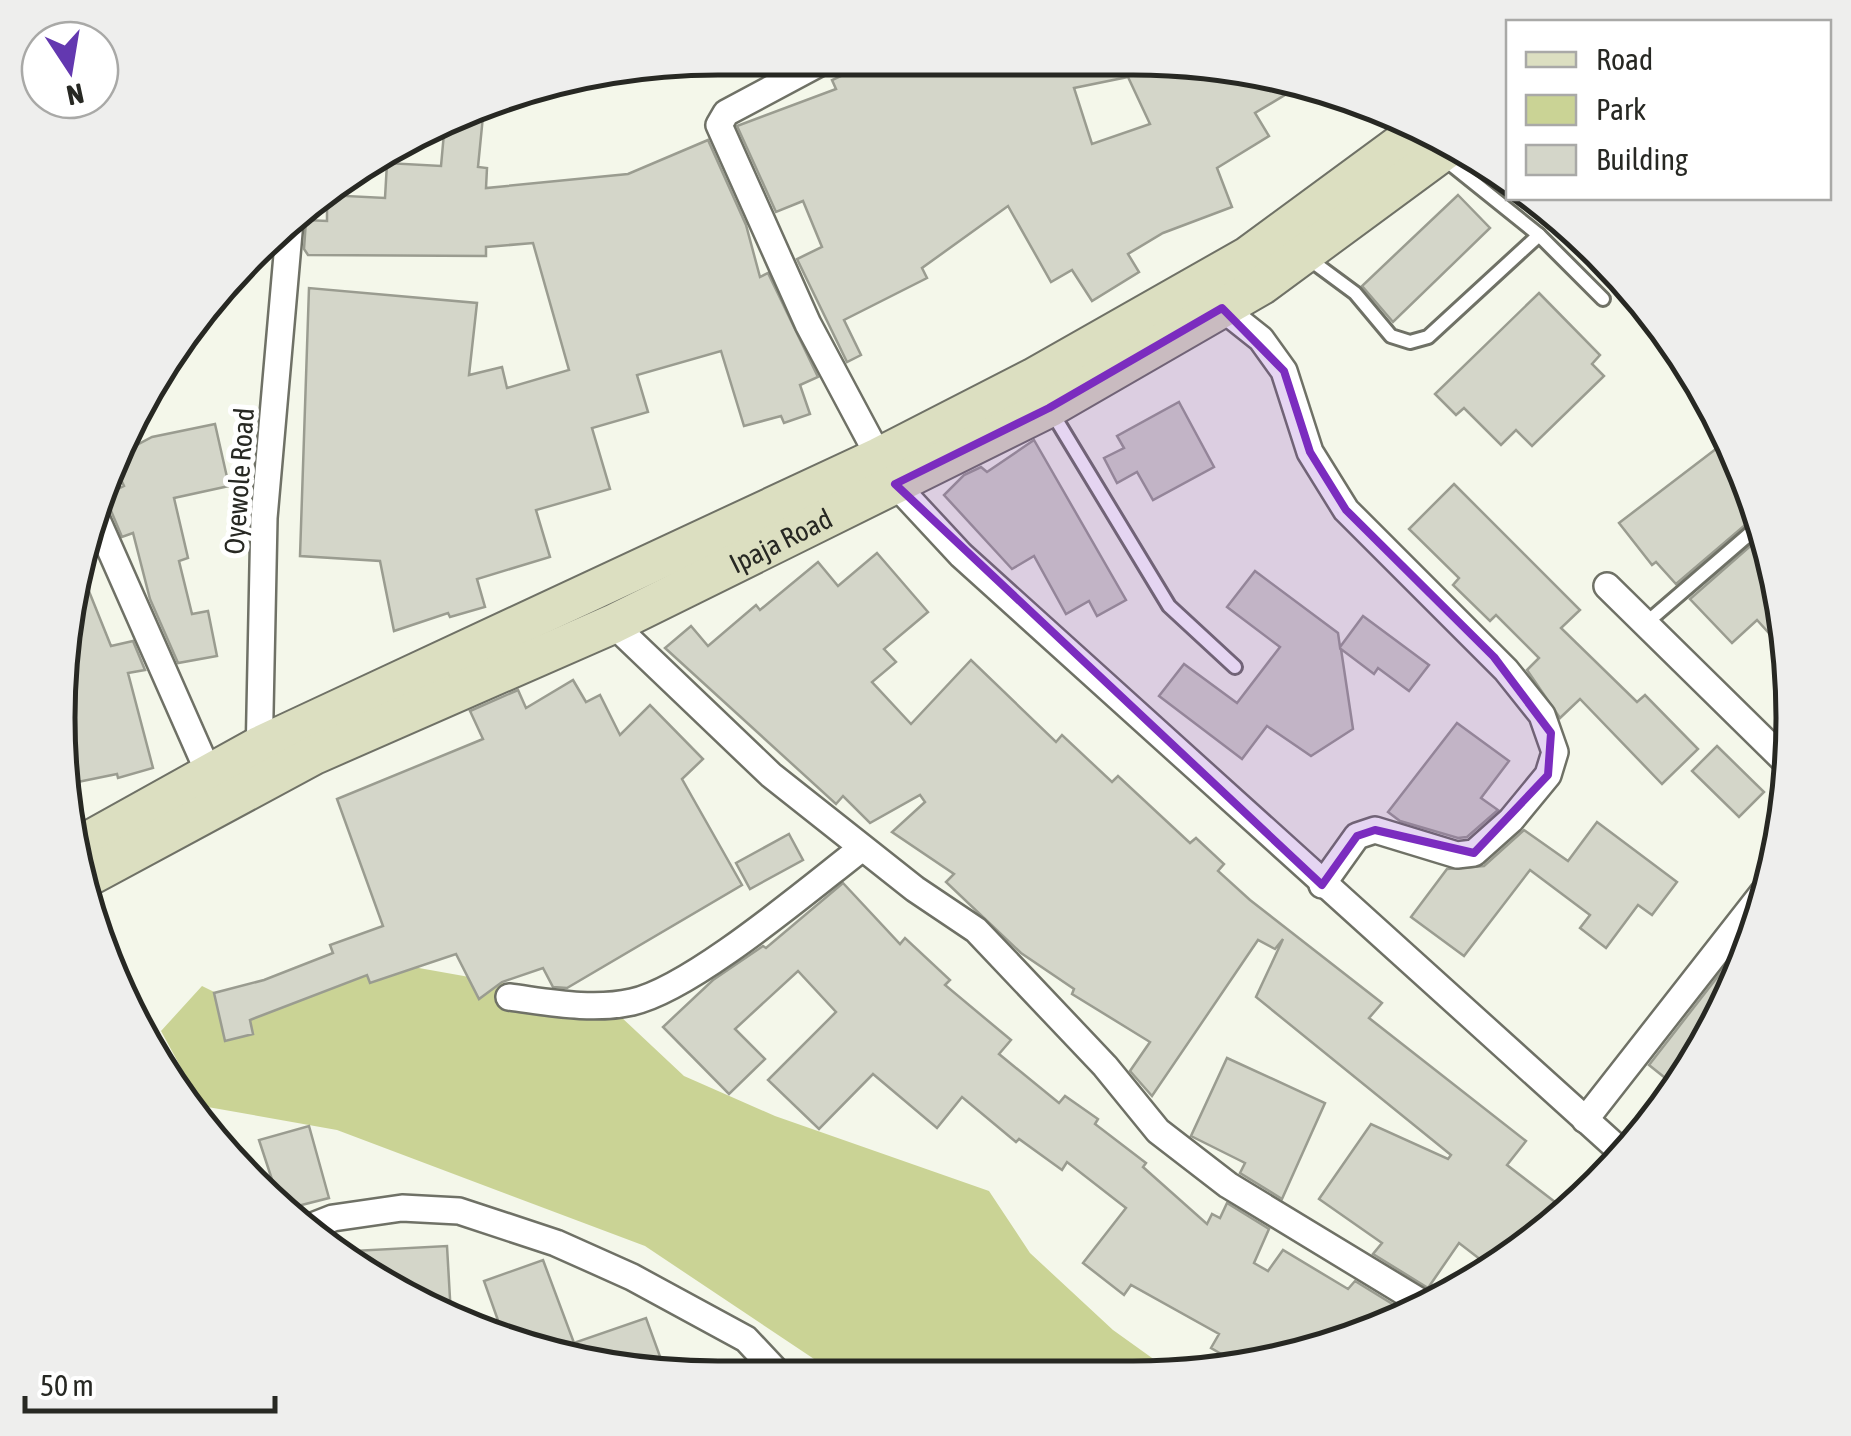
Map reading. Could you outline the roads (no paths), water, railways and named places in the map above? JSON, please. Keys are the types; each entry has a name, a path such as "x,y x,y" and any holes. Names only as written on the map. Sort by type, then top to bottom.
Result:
{"main road":[{"name":"Ipaja Road","path":"1041,393 1248,256 1369,188 1430,148"},
{"name":"Ipaja Road","path":"94,872 215,789 259,765 1222,308 1304,255 1369,188"},
{"name":"Ipaja Road","path":"259,765 613,624 886,470"},
{"name":"Ipaja Road","path":"87,842 215,789"}],"street":[{"path":"798,75 726,114 719,124 808,324 886,470 962,555 1613,1145"},
{"name":"Oyewole Road","path":"259,765 264,518 288,240"},
{"path":"1222,308 1262,339 1284,371 1310,452 1346,510 1506,670 1542,715 1555,752 1548,774 1511,820 1474,854 1457,856 1374,830 1358,836 1322,885"},
{"path":"103,532 215,789"},
{"path":"1607,586 1775,752"},
{"path":"613,624 728,736 862,848 988,942 1106,1066 1158,1131 1228,1184 1413,1297"},
{"path":"508,997 576,1006 646,998 766,922 862,848"},
{"path":"1585,1120 1745,916"},
{"path":"321,1223 402,1208 459,1211 556,1244 632,1278 746,1340 766,1361"}],"lane":[{"path":"1451,159 1539,235 1603,299"},
{"path":"1304,255 1355,294 1391,336 1410,342 1428,337 1539,235"},
{"path":"1041,393 1170,606 1235,667"},
{"path":"1645,624 1749,534"}]}
